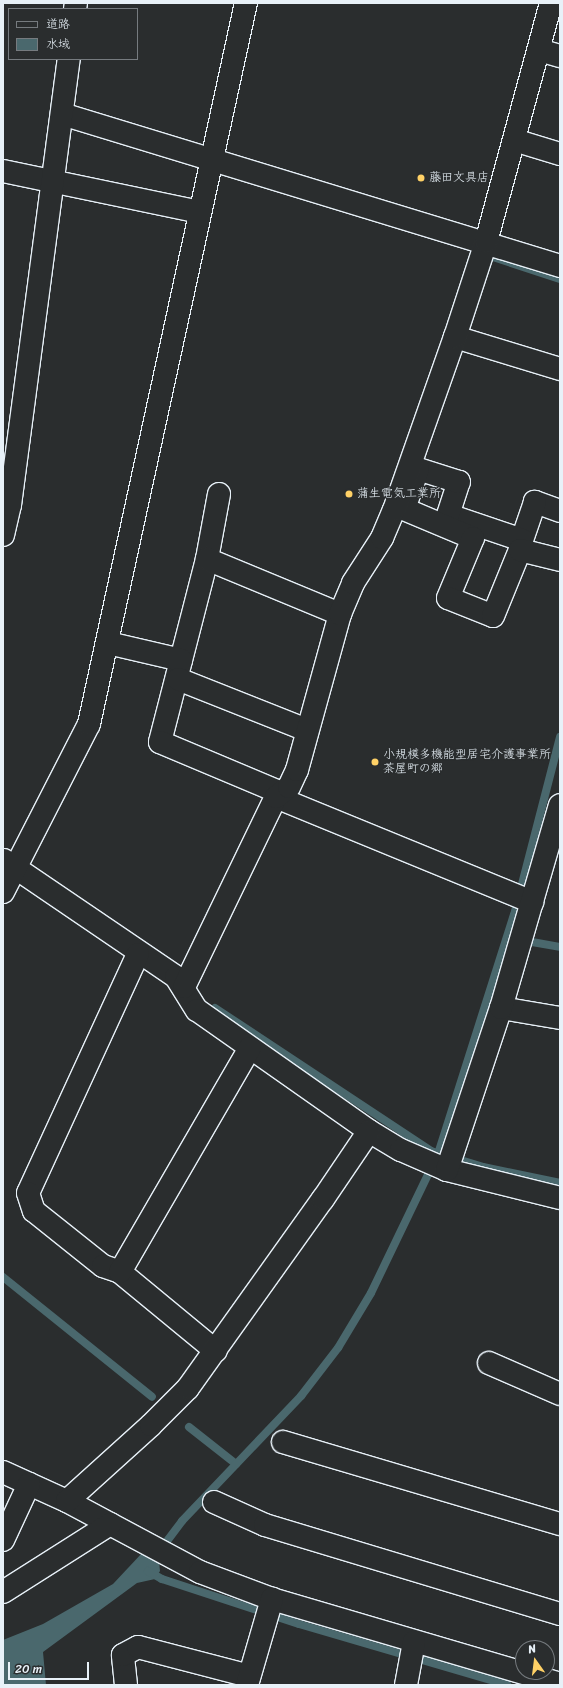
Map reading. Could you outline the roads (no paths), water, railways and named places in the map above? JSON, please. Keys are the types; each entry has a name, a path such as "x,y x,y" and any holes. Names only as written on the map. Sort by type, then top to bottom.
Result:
{"street":[{"path":"3,892 9,864 89,724 108,643 246,3"},
{"path":"547,4 539,50 486,242 402,501 404,509 473,538 448,598 493,616 520,550 560,560"},
{"path":"539,50 560,56"},
{"path":"3,535 10,505 69,60"},
{"path":"62,114 486,242 560,266"},
{"path":"514,140 560,154"},
{"path":"3,171 53,180 200,212"},
{"path":"455,337 560,369"},
{"path":"184,987 278,795 289,787 297,770 340,614 353,583 382,538 418,469 459,482 448,515 522,540 535,502 560,511"},
{"path":"220,494 207,559 160,742 278,795 522,898"},
{"path":"402,501 525,546 560,549"},
{"path":"207,559 340,614"},
{"path":"108,643 179,669 307,730"},
{"path":"443,1163 501,1008 522,898 560,805"},
{"path":"9,864 138,954 176,977 184,987 197,1010 369,1131 401,1150 560,1198"},
{"path":"138,954 28,1194 34,1211 103,1266 120,1272 216,1351"},
{"path":"501,1008 560,1018"},
{"path":"120,1272 250,1048"},
{"path":"67,1501 151,1426 188,1388 216,1351 369,1131"},
{"path":"489,1363 560,1394"},
{"path":"283,1442 559,1523"},
{"path":"3,1472 67,1501 269,1610 412,1651 560,1684"},
{"path":"3,1540 29,1484"},
{"path":"214,1502 265,1525 560,1614"},
{"path":"3,1592 110,1524"},
{"path":"126,1685 123,1655 138,1647 248,1680 269,1610"},
{"path":"406,1685 412,1651"}],"water":[{"path":"143,1552 159,1561 160,1571 155,1579 137,1583 43,1652 46,1685 3,1685 3,1640 43,1624 113,1584"}],"waterway":[{"path":"496,258 560,279"},
{"path":"161,1549 182,1521 301,1396 338,1348 371,1293 438,1154 514,915 560,737"},
{"path":"532,942 560,947"},
{"path":"215,1008 431,1151 483,1167 560,1183"},
{"path":"3,1277 152,1397"},
{"path":"189,1427 236,1464"},
{"path":"148,1571 162,1579 299,1624 507,1685"}],"place":[{"name":"藤田文具店","path":"421,178"},
{"name":"蒲生電気工業所","path":"349,494"},
{"name":"小規模多機能型居宅介護事業所 茶屋町の郷","path":"375,762"}]}
